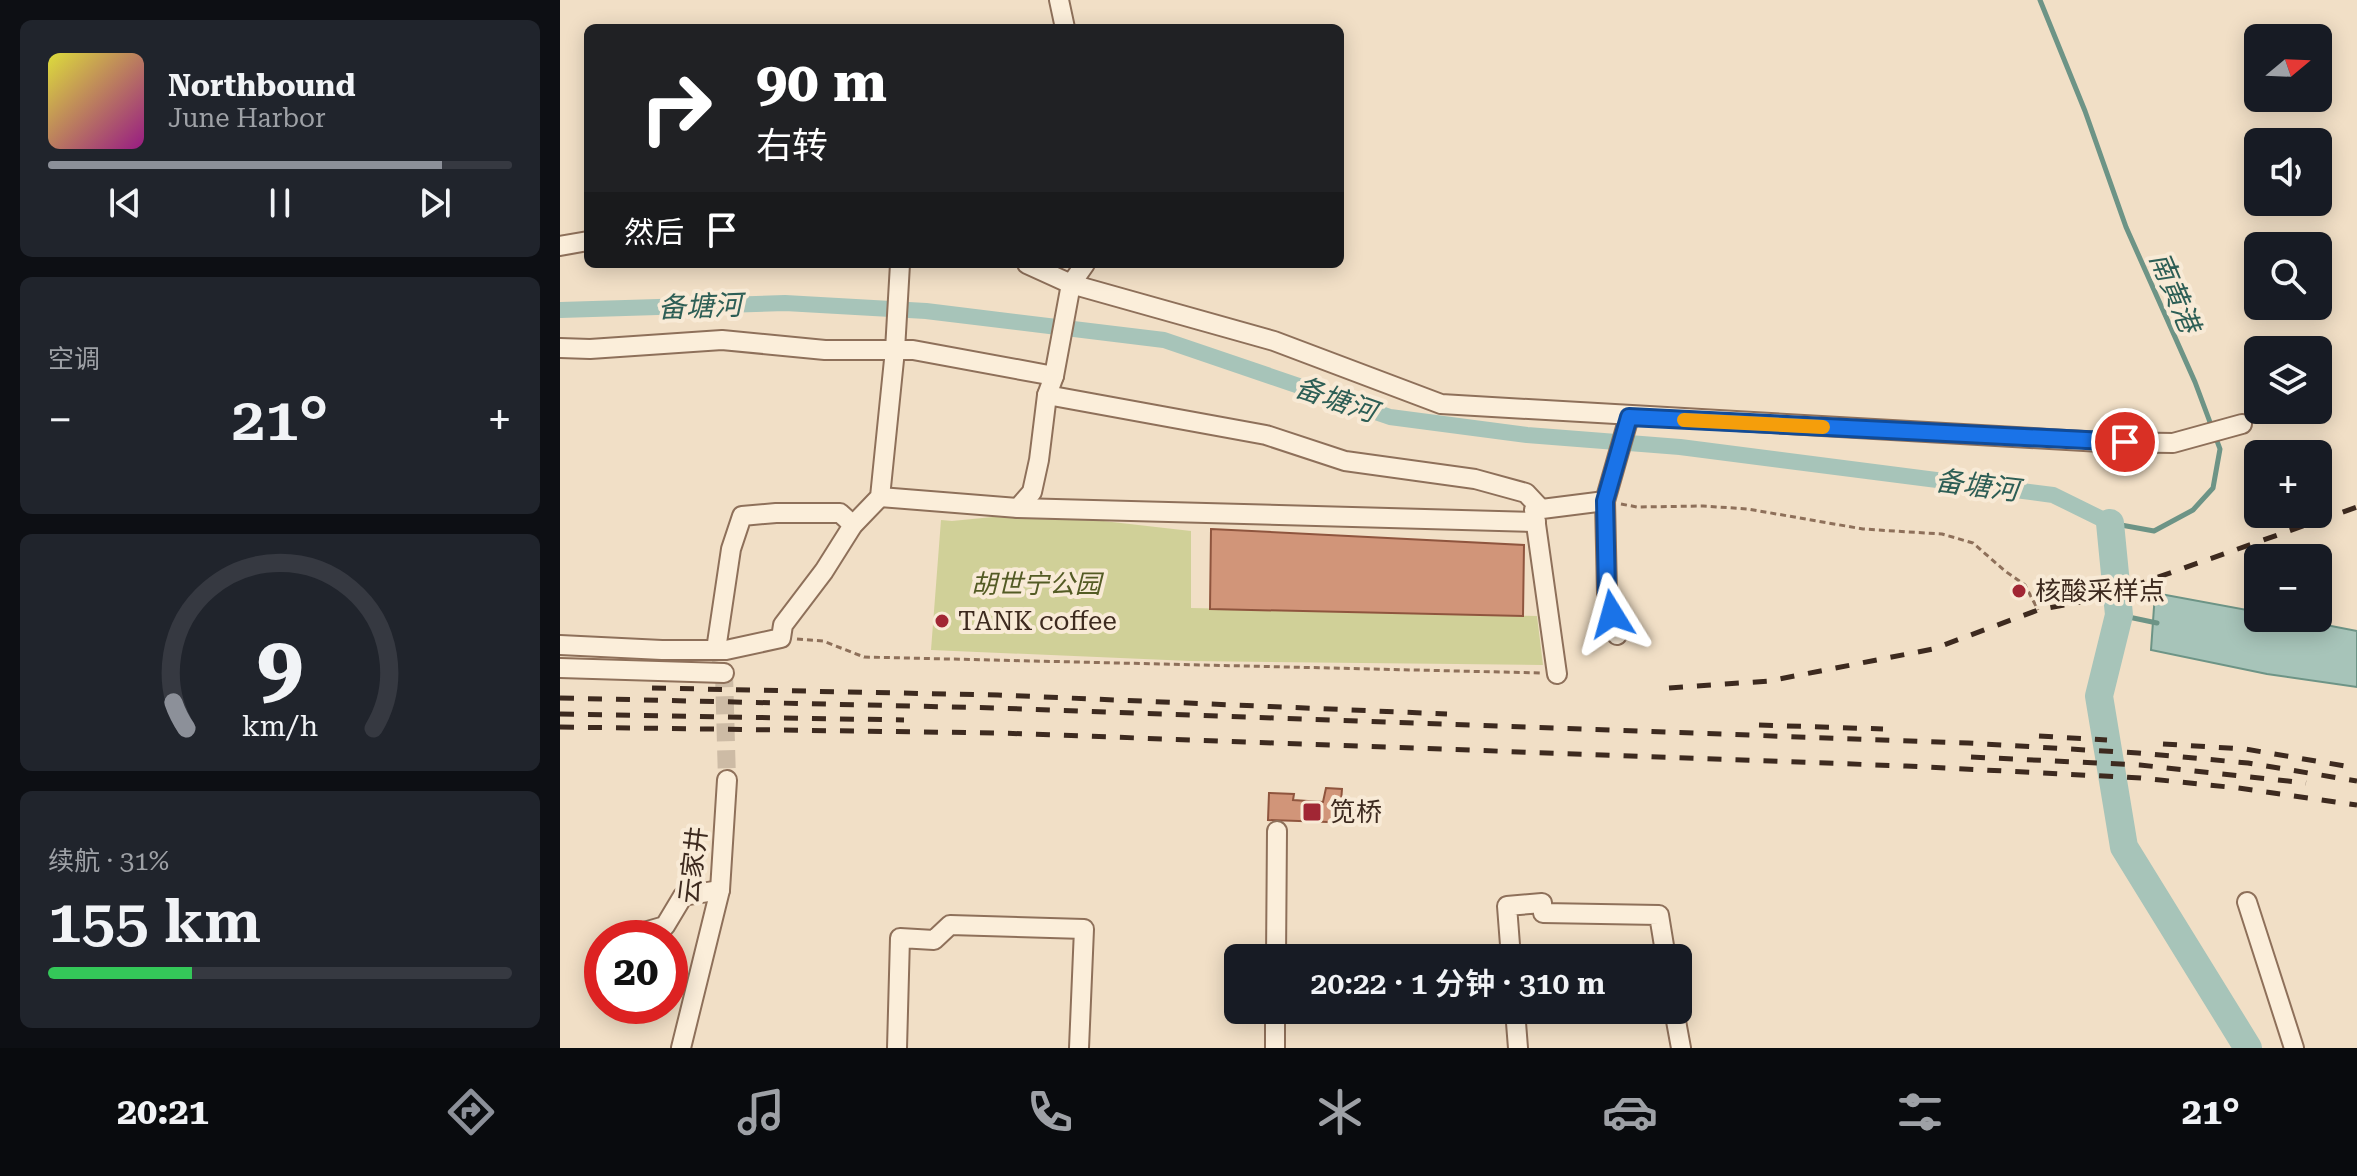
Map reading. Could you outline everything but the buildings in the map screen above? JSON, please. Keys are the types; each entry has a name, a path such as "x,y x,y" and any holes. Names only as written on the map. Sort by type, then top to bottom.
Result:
{"street":[{"path":"1059,0 1064,24"},
{"path":"560,246 584,242"},
{"path":"560,645 726,650 781,638 783,625 824,571 853,525 880,497 900,268"},
{"path":"1034,268 1071,288 1274,341 1441,404 1627,424 2101,442 2173,443 2242,424"},
{"path":"1018,508 1032,492 1047,395 1054,376 1071,288 1083,268"},
{"path":"560,348 590,349 722,340 825,350 913,350 1054,376"},
{"path":"1047,395 1266,435 1345,461 1475,479 1526,493 1538,515 1557,674"},
{"path":"1617,635 1607,593 1607,494 1627,424"},
{"path":"880,497 1018,508 1538,515 1607,494"},
{"path":"717,643 731,549 742,516 840,513 853,525"},
{"path":"560,668 724,673"},
{"name":"云家井","path":"681,1048 720,890 727,780"},
{"path":"1276,944 1277,831"},
{"path":"669,920 683,896 720,890"},
{"path":"2247,902 2294,1048"},
{"path":"1510,944 1507,906 1542,903 1543,913 1659,915 1664,944"},
{"path":"897,1048 900,938 934,940 950,925 1084,929 1079,1048"},
{"path":"1275,1024 1275,1048"},
{"path":"1516,1024 1518,1048"},
{"path":"1677,1024 1681,1048"}],"path":[{"path":"1607,494 1637,507 1748,509 1863,529 1942,534 1973,543 2025,585 2038,610"},
{"path":"781,638 823,641 864,657 1557,674"}],"green space":[{"name":"胡世宁公园","path":"1033,513 1191,531 1191,608 1537,616 1543,665 1190,661 931,650 941,520"}],"shaded area":[{"path":"2155,593 2244,609 2244,632 2332,632 2332,626 2357,631 2357,687 2267,674 2151,650"}],"waterway":[{"name":"南黄港","path":"2040,0 2085,111 2126,227 2195,382 2220,449 2213,488 2193,510 2154,531 2110,523"},
{"name":"备塘河","path":"560,310 785,303 926,311 1164,340 1390,417 1527,435 1680,447 2053,495 2110,523"},
{"path":"2110,523 2119,615 2099,696 2124,847 2248,1048"},
{"path":"2119,615 2157,623"}],"tunnel":[{"path":"717,643 724,673 727,780"}],"railway":[{"path":"1669,688 1769,681 1933,649 2038,610 2096,599 2357,507"},
{"path":"652,688 998,695 1447,714"},
{"path":"560,698 997,708 1968,743 2248,763 2357,781"},
{"path":"560,714 904,720"},
{"path":"1759,725 1883,729"},
{"path":"560,727 1000,733 1906,766 2141,778 2357,805"},
{"path":"2039,736 2107,740"},
{"path":"2163,744 2245,749 2357,768"},
{"path":"1971,757 2140,765 2306,783"}],"slow traffic":[{"path":"1684,420 1823,427"}],"place":[{"name":"核酸采样点","path":"2019,591"},
{"name":"TANK coffee","path":"942,621"},
{"name":"笕桥","path":"1312,812"}],"route":[{"path":"1612,614 1607,593 1605,501 1629,417 2125,442"}]}
